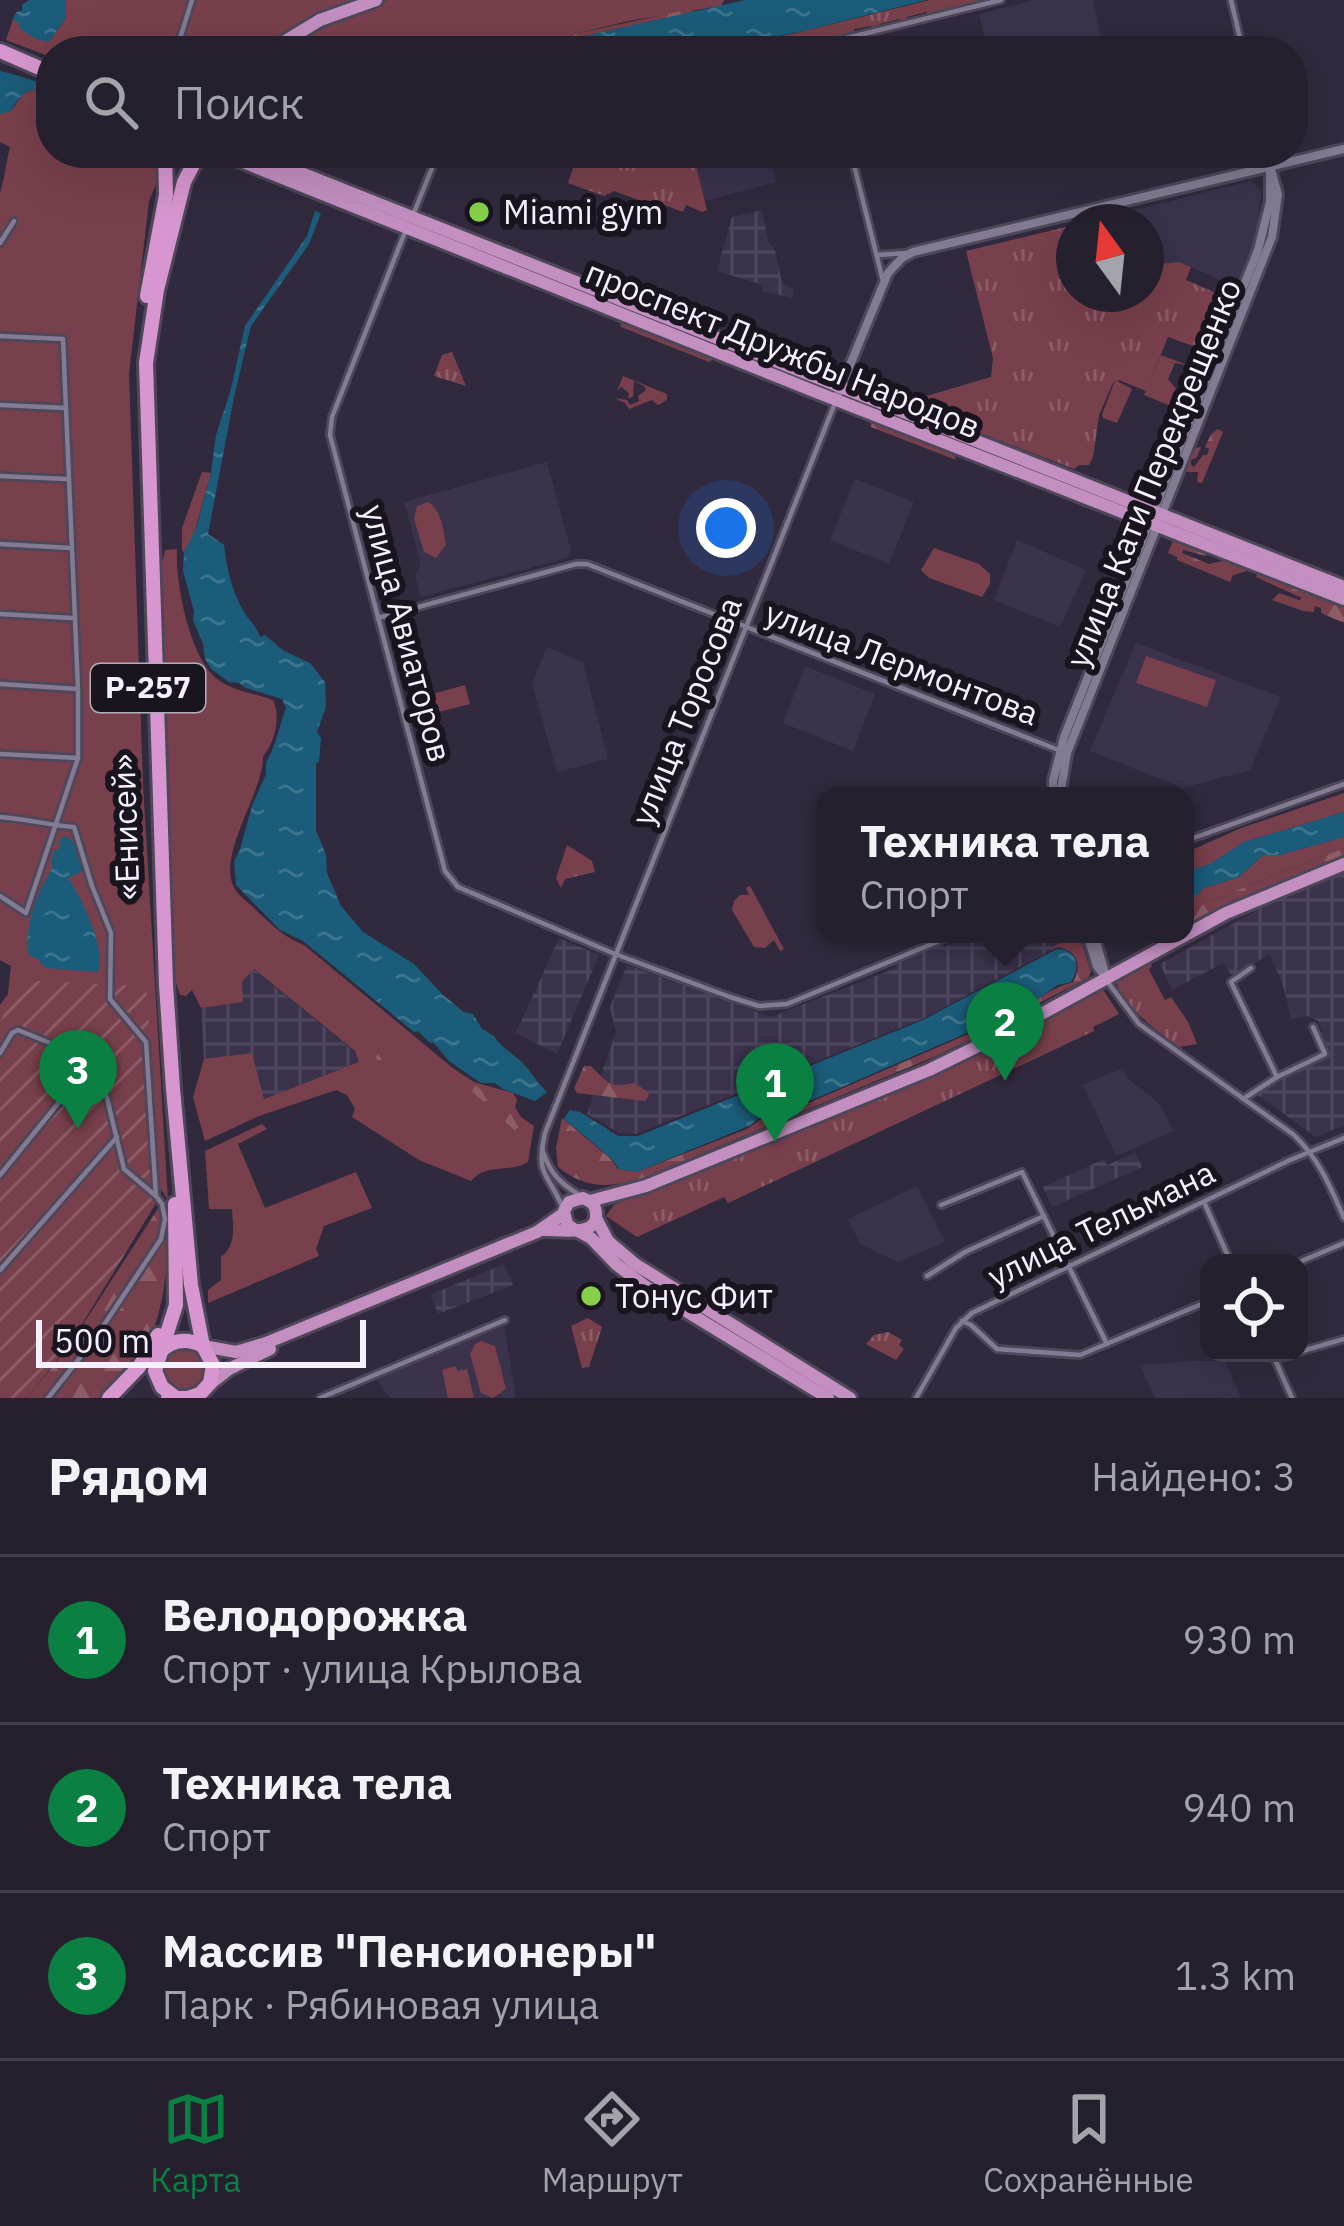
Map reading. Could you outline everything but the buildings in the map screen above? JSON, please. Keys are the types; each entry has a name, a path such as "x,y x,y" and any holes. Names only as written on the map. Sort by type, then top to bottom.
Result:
{"highway":[{"path":"0,47 36,58"},
{"path":"0,47 36,65"},
{"name":"«Енисей»","path":"159,1354 176,1305 176,1224 158,986 138,393 142,327 168,168"},
{"name":"«Енисей»","path":"190,168 157,290 146,363 172,1089 193,1294 203,1346 213,1365 208,1393"},
{"name":"Р-257","path":"111,1398 139,1367 164,1321 176,1224"},
{"path":"203,1346 183,1340 170,1343 159,1354 155,1371 162,1388 173,1398 208,1393"},
{"name":"Р-257","path":"111,1398 131,1385 159,1354"}],"main road":[{"path":"293,36 320,20 376,0"},
{"name":"проспект Дружбы Народов","path":"261,168 410,222"},
{"name":"проспект Дружбы Народов","path":"286,168 1344,599"},
{"name":"проспект Дружбы Народов","path":"1156,519 1344,587"},
{"path":"1194,930 1344,864"},
{"path":"537,1232 592,1226 608,1206 646,1186 929,1070 1171,943"},
{"path":"208,1393 229,1369 265,1347 537,1232 564,1213 573,1199 589,1201 646,1186"},
{"path":"589,1201 608,1241 635,1264 850,1398"},
{"path":"564,1213 566,1224 591,1238 645,1286 828,1398"},
{"path":"193,1294 218,1345 265,1347"},
{"path":"203,1346 236,1352 265,1347"}],"street":[{"path":"181,36 192,0"},
{"path":"870,36 1001,0"},
{"path":"1232,0 1240,36"},
{"path":"1308,157 1344,149"},
{"name":"улица Авиаторов","path":"432,168 331,422 332,447 449,880 615,954"},
{"path":"855,168 884,275 913,252"},
{"path":"877,255 913,252 1262,168"},
{"name":"улица Кати Перекрещенко","path":"1057,787 1063,752 1275,228 1278,194 1271,168"},
{"path":"0,243 14,220"},
{"name":"улица Торосова","path":"542,1149 551,1116 884,275"},
{"path":"0,336 63,339 78,689 78,758 26,913 0,896"},
{"path":"0,406 66,408"},
{"path":"0,476 68,479"},
{"path":"0,544 71,548"},
{"name":"улица Лермонтова","path":"378,618 581,564 1063,752"},
{"path":"0,614 74,618"},
{"path":"0,684 78,689"},
{"path":"0,754 78,758"},
{"path":"1194,838 1344,784"},
{"path":"0,817 74,827 111,933 110,999 146,1042 156,1196"},
{"path":"615,954 747,1003 770,1006 809,996 935,943"},
{"path":"1093,943 1106,978 1139,1024 1294,1135 1320,1165 1344,1218"},
{"path":"1251,968 1231,982 1277,1077"},
{"path":"1243,1099 1325,1054 1313,1027"},
{"path":"0,1053 18,1030 55,1045 86,1069 107,1098 127,1174 156,1196 165,1220 161,1239 94,1340 48,1398"},
{"path":"0,1175 86,1069"},
{"path":"0,1270 117,1137"},
{"name":"улица Тельмана","path":"916,1398 962,1321 979,1310 1344,1138"},
{"path":"542,1149 555,1177 589,1201"},
{"path":"542,1149 542,1172 564,1213"},
{"path":"941,1205 1022,1172 1107,1344"},
{"path":"1204,1202 1228,1254"},
{"path":"927,1276 965,1252 1044,1216"},
{"path":"1308,1259 1344,1243"},
{"path":"962,1321 997,1349 1075,1355 1200,1305"},
{"path":"320,1398 505,1320"},
{"path":"1308,1350 1344,1339"},
{"path":"1276,1362 1292,1398"}],"shaded area":[{"path":"1035,0 1093,0 1101,36 984,36 979,14"},
{"path":"697,168 773,168 776,182 705,201"},
{"path":"1250,181 1261,190 1258,235 1237,287 1179,262 1164,264 1164,204 1159,204"},
{"path":"762,210 782,283 794,289 792,298 717,271 732,217"},
{"path":"547,462 571,551 567,558 421,597 415,576 421,564 404,502"},
{"path":"855,479 914,502 889,564 830,540"},
{"path":"1017,540 1086,570 1060,627 994,600"},
{"path":"1136,643 1281,697 1250,770 1180,787 1090,751"},
{"path":"547,647 583,662 608,759 557,772 532,684"},
{"path":"805,666 875,694 853,751 783,723"},
{"path":"1344,873 1344,1125 1316,1137 1255,1093 1329,1054 1317,1020 1307,1016 1291,1019 1270,954 1232,976 1223,963 1172,990 1160,964 1272,902"},
{"path":"559,938 599,955 557,1054 516,1033"},
{"path":"939,943 944,947 953,943 1065,943 922,1019 636,1134 619,1133 587,1114 616,1032 610,1007 627,965 771,1017 896,968 894,962"},
{"path":"253,969 355,1052 359,1063 263,1099 252,1054 204,1059 201,1008 242,1002 242,982"},
{"path":"1122,1068 1128,1079 1160,1104 1173,1131 1116,1156 1083,1085"},
{"path":"1135,1153 1142,1167 1052,1207 1043,1187 1104,1159 1107,1165"},
{"path":"917,1186 945,1242 898,1262 860,1244 848,1219"},
{"path":"504,1264 513,1285 438,1314 430,1295"},
{"path":"504,1326 516,1398 390,1398 376,1379"},
{"path":"1225,1362 1241,1398 1155,1398 1140,1365"}],"green space":[{"path":"66,0 362,0 284,36 53,36 66,17"},
{"path":"387,0 724,0 721,6 568,36 299,36"},
{"path":"930,0 981,0 873,29 854,29 854,34 781,36"},
{"path":"691,9 693,12 567,36"},
{"path":"13,19 40,36 36,51 6,40"},
{"path":"36,88 36,168 159,168 149,201 129,374 143,785 168,1200 159,1186 0,1044 0,1005 8,994 11,966 0,960 0,193 10,147 0,142 0,114 11,111 23,94"},
{"path":"573,168 697,168 707,210 686,205 683,212 662,204 660,208 614,191 604,196 568,183"},
{"path":"1056,229 1056,312 1164,312 1164,264 1179,262 1191,267 1186,280 1232,300 1210,352 1168,337 1146,391 1119,380 1113,383 1099,415 1093,457 1089,465 1074,469 915,408 913,400 991,377 993,358 966,251"},
{"path":"625,320 712,357 712,360 621,327"},
{"path":"452,352 466,386 434,376 442,355"},
{"path":"1161,355 1189,366 1175,363 1168,379 1188,403 1185,412 1144,395"},
{"path":"623,376 667,394 667,400 629,409 614,398 630,405 646,390 634,381 633,397 628,398 621,387 617,391"},
{"path":"1117,381 1132,389 1117,423 1102,415"},
{"path":"869,416 953,450 956,460 871,427"},
{"path":"1218,429 1223,432 1202,483 1197,482 1198,472 1182,468 1186,457 1201,447 1191,460 1194,467 1207,455 1205,447"},
{"path":"202,472 211,473 184,553 182,528"},
{"path":"428,502 439,515 446,545 436,558 424,552 414,519 417,506"},
{"path":"1173,540 1200,547 1206,556 1182,553 1209,564 1225,557 1247,571 1233,575 1230,582 1177,560 1168,553"},
{"path":"934,548 979,564 990,574 982,597 929,578 921,570"},
{"path":"177,549 182,600 200,657 220,681 273,700 275,706 274,737 263,756 231,863 237,892 274,927 304,945 454,1069 474,1082 513,1093 521,1117 534,1126 528,1162 484,1172 471,1181 419,1160 352,1117 355,1109 347,1095 336,1090 259,1116 205,1141 193,1097 204,1059 252,1053 264,1099 359,1062 355,1051 254,969 242,982 243,1002 201,1008 192,990 180,995 175,980 162,563 165,550"},
{"path":"1257,574 1344,606 1344,623 1315,606 1314,612 1303,611 1272,600 1279,593 1302,598"},
{"path":"1146,656 1216,680 1207,707 1136,683"},
{"path":"465,685 470,704 434,713 429,695"},
{"path":"1344,793 1344,812 1244,842 1194,869 1194,849"},
{"path":"1344,837 1344,848 1194,909 1194,897 1204,888 1239,877 1263,855"},
{"path":"567,845 592,861 595,872 565,879 561,888 556,878"},
{"path":"1344,848 1344,857 1194,922 1194,909"},
{"path":"750,886 784,949 780,951 774,940 765,948 754,947 732,910 740,895 749,895 746,888"},
{"path":"1060,943 1082,943 1091,972 1088,978 936,1056 638,1180 596,1184 558,1167 562,1118 618,1169 637,1172 1003,1019 1073,982 1077,964 1073,954 1063,948 1048,950"},
{"path":"1151,961 1149,970 1165,1000 1171,997 1197,1044 1179,1047 1142,1018 1120,990 1115,979"},
{"path":"16,980 146,986 161,1195 71,1342 27,1398 0,1398 0,1024"},
{"path":"1095,988 1104,991 1119,1014 1093,1027 1094,1031 728,1203 724,1197 637,1237 606,1216 614,1205 794,1130"},
{"path":"380,1054 393,1054 456,1103 452,1106 391,1061 377,1060"},
{"path":"584,1066 591,1066 610,1083 634,1083 649,1096 645,1101 577,1093 574,1088"},
{"path":"454,1069 523,1125 514,1130 453,1074"},
{"path":"262,1124 267,1129 238,1144 265,1208 356,1172 372,1208 324,1226 316,1249 319,1256 208,1303 208,1290 221,1280 221,1257 230,1247 233,1229 232,1209 209,1209 205,1151"},
{"path":"159,1207 158,1236 93,1337 43,1398 27,1398 69,1346"},
{"path":"168,1235 161,1305 134,1365 98,1398 52,1398 102,1335"},
{"path":"588,1318 602,1327 589,1367 582,1368 571,1326"},
{"path":"888,1332 902,1340 899,1345 904,1349 896,1360 866,1344 874,1335"},
{"path":"481,1341 495,1346 506,1389 493,1398 481,1393 470,1354"},
{"path":"192,1345 205,1356 208,1376 192,1393 172,1391 159,1367 172,1347"},
{"path":"455,1366 458,1371 467,1369 474,1398 448,1398 442,1370"}],"water":[{"path":"29,0 66,0 66,17 53,36 36,39 13,19"},
{"path":"745,0 926,0 778,36 585,36"},
{"path":"0,71 36,82 36,90 19,98 11,111 0,114"},
{"path":"315,211 321,213 309,244 251,326 208,534 224,545 236,595 260,637 265,635 310,663 325,682 326,707 317,732 321,738 316,763 316,830 341,906 363,932 414,964 521,1062 547,1092 535,1101 495,1083 481,1083 449,1061 434,1043 414,1032 303,941 280,930 236,885 234,862 286,708 282,699 229,682 211,669 193,620 184,553 197,526 245,326 307,236"},
{"path":"1344,812 1344,837 1263,855 1239,877 1204,888 1194,897 1194,869 1244,842"},
{"path":"65,836 76,846 81,860 83,871 68,878 96,938 98,972 45,968 29,955 33,909 53,867 54,851"},
{"path":"1057,949 1073,955 1074,976 1029,1006 637,1172 619,1169 564,1119 570,1110 580,1112 618,1136 638,1136 923,1020"}],"place":[{"name":"Miami gym","path":"479,212"},
{"name":"Техника тела","path":"1005,1081"},
{"name":"Массив \"Пенсионеры\"","path":"78,1129"},
{"name":"Велодорожка","path":"775,1142"},
{"name":"Тонус Фит","path":"591,1296"}]}
